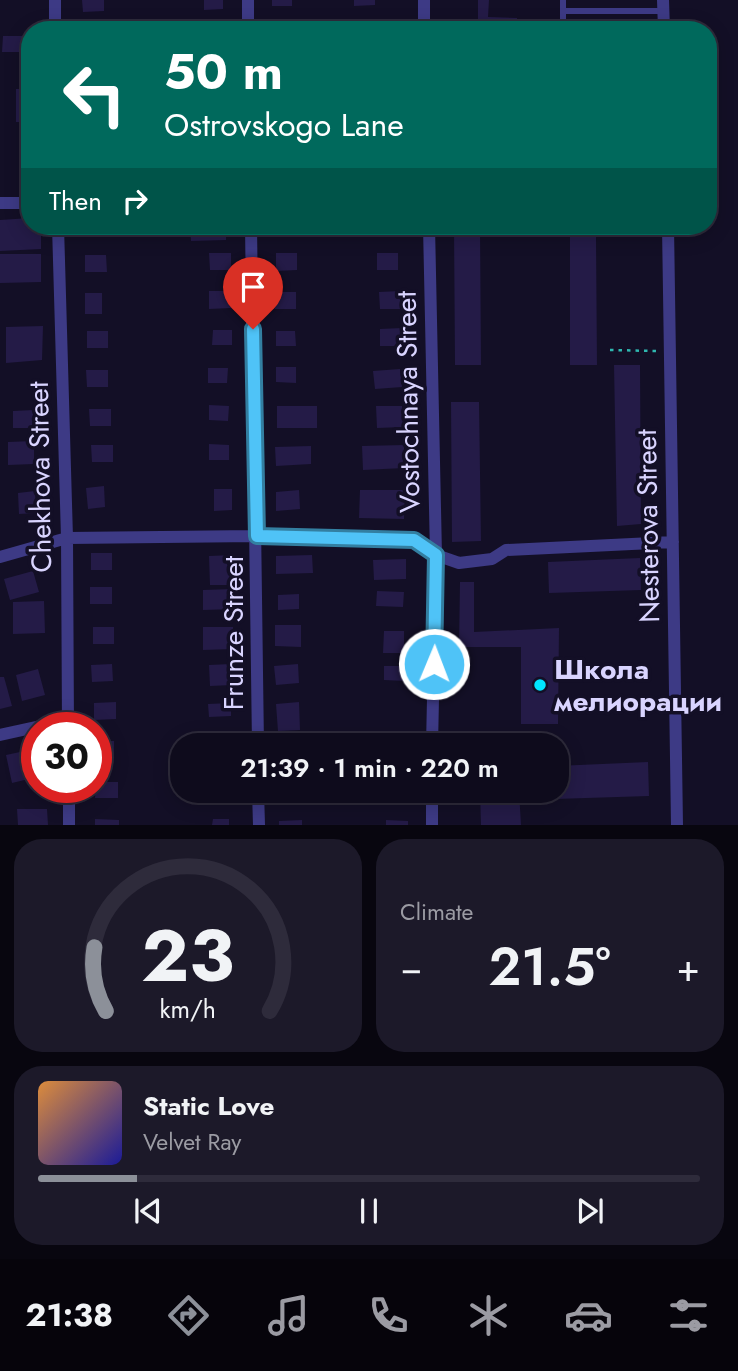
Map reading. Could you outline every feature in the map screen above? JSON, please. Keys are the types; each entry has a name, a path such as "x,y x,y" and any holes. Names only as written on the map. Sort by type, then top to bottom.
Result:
{"street":[{"path":"55,0 55,21"},
{"path":"248,0 248,21"},
{"path":"424,0 424,21"},
{"path":"0,203 21,203"},
{"name":"Chekhova Street","path":"58,235 67,538 68,712"},
{"name":"Frunze Street","path":"251,235 258,733"},
{"name":"Vostochnaya Street","path":"429,235 436,555 432,733"},
{"name":"Nesterova Street","path":"668,235 677,825"},
{"path":"0,557 67,538 257,536 414,540 436,555 459,563 492,559 506,550 673,542"},
{"path":"0,735 21,732"},
{"path":"69,803 69,825"},
{"path":"258,803 259,825"},
{"path":"432,803 432,825"}],"lane":[{"path":"563,0 563,21"},
{"path":"563,11 663,5"}],"path":[{"path":"610,350 670,351"}],"building":[{"path":"82,0 104,0 104,11 83,12"},
{"path":"204,0 223,0 223,9 204,10"},
{"path":"272,0 292,0 292,6 272,6"},
{"path":"354,0 375,0 375,5 354,6"},
{"path":"478,0 489,0 488,17 517,18 517,21 449,21 478,19"},
{"path":"3,36 21,36 21,52 2,52"},
{"path":"16,89 21,89 21,122 16,122"},
{"path":"21,219 21,235 41,235 41,249 0,251 0,220"},
{"path":"82,235 103,235 103,237"},
{"path":"191,235 226,235 226,240 191,241"},
{"path":"454,235 480,235 481,365 455,365"},
{"path":"570,235 637,235 596,237 597,365 570,365"},
{"path":"209,253 231,253 231,270 210,270"},
{"path":"276,253 297,253 297,270 276,271"},
{"path":"377,253 398,253 398,270 377,270"},
{"path":"0,254 41,254 41,282 0,283"},
{"path":"85,255 106,255 107,272 85,272"},
{"path":"209,291 230,291 231,308 209,309"},
{"path":"401,291 401,309 380,309 379,292"},
{"path":"275,292 296,292 296,309 275,309"},
{"path":"85,293 102,293 102,314 85,314"},
{"path":"43,326 42,360 6,363 6,327"},
{"path":"402,328 402,346 380,346 380,329"},
{"path":"213,330 232,330 232,345 212,345"},
{"path":"87,331 108,331 108,348 87,348"},
{"path":"276,331 295,331 296,346 276,346"},
{"path":"614,365 640,365 641,524 617,526"},
{"path":"276,367 296,367 296,383 276,382"},
{"path":"208,368 228,368 227,383 208,383"},
{"path":"400,369 402,387 375,389 373,371"},
{"path":"86,370 108,370 108,387 87,387"},
{"path":"451,402 479,402 481,541 452,542"},
{"path":"209,405 229,406 228,421 209,420"},
{"path":"277,406 317,406 317,428 277,428"},
{"path":"376,406 402,406 403,427 377,428"},
{"path":"89,409 111,409 111,426 90,426"},
{"path":"34,410 34,428 13,428 13,411"},
{"path":"34,441 34,464 8,465 8,442"},
{"path":"209,444 229,445 229,460 209,460"},
{"path":"91,445 113,445 113,462 92,462"},
{"path":"404,445 404,468 363,470 362,446"},
{"path":"311,446 311,464 276,466 275,447"},
{"path":"104,486 105,507 88,509 86,488"},
{"path":"214,489 232,489 232,510 214,511"},
{"path":"299,490 300,509 276,511 276,492"},
{"path":"360,490 405,490 404,519 359,518"},
{"path":"35,491 36,513 19,514 18,493"},
{"path":"91,553 112,553 112,570 91,570"},
{"path":"234,555 235,585 210,585 209,556"},
{"path":"312,555 313,573 276,574 276,556"},
{"path":"640,558 641,590 549,593 548,562"},
{"path":"406,559 406,579 374,580 373,560"},
{"path":"33,571 39,592 10,600 4,579"},
{"name":"Школа мелиорации","path":"460,582 474,582 474,632 559,628 558,724 521,724 521,647 459,647"},
{"path":"90,587 112,587 112,604 90,604"},
{"path":"234,589 235,609 203,610 203,590"},
{"path":"377,591 404,592 403,607 376,606"},
{"path":"299,594 299,609 278,610 278,595"},
{"path":"44,601 45,633 13,634 13,602"},
{"path":"275,625 301,625 301,647 275,646"},
{"path":"93,627 114,627 114,644 93,644"},
{"path":"203,627 233,627 233,649 203,650"},
{"path":"384,631 404,631 404,653 383,653"},
{"path":"112,664 113,681 92,682 91,665"},
{"path":"231,664 232,685 210,686 209,665"},
{"path":"298,664 299,683 276,685 274,666"},
{"path":"384,666 406,666 405,681 384,680"},
{"path":"38,669 45,695 22,701 16,675"},
{"path":"0,677 4,677 12,706 0,709"},
{"path":"116,702 116,719 112,719 112,712 94,712 94,703"},
{"path":"299,702 300,730 278,731 276,704"},
{"path":"231,703 231,716 209,717 208,704"},
{"path":"112,741 114,741 112,758"},
{"path":"21,752 21,781 12,783 6,755"},
{"path":"648,762 649,796 569,799 569,765"},
{"path":"112,782 118,782 118,798 112,798"},
{"path":"480,803 520,803 521,825 481,825"},
{"path":"17,809 47,809 48,825 18,825"},
{"path":"95,819 119,820 119,825 95,825"},
{"path":"213,819 229,819 229,825 212,825"},
{"path":"302,820 302,825 279,825 279,821"},
{"path":"386,820 408,821 408,825 386,825"}],"place":[{"name":"Школа мелиорации","path":"540,685"}],"route":[{"path":"253,329 257,536 414,540 436,555 434,664"}]}
